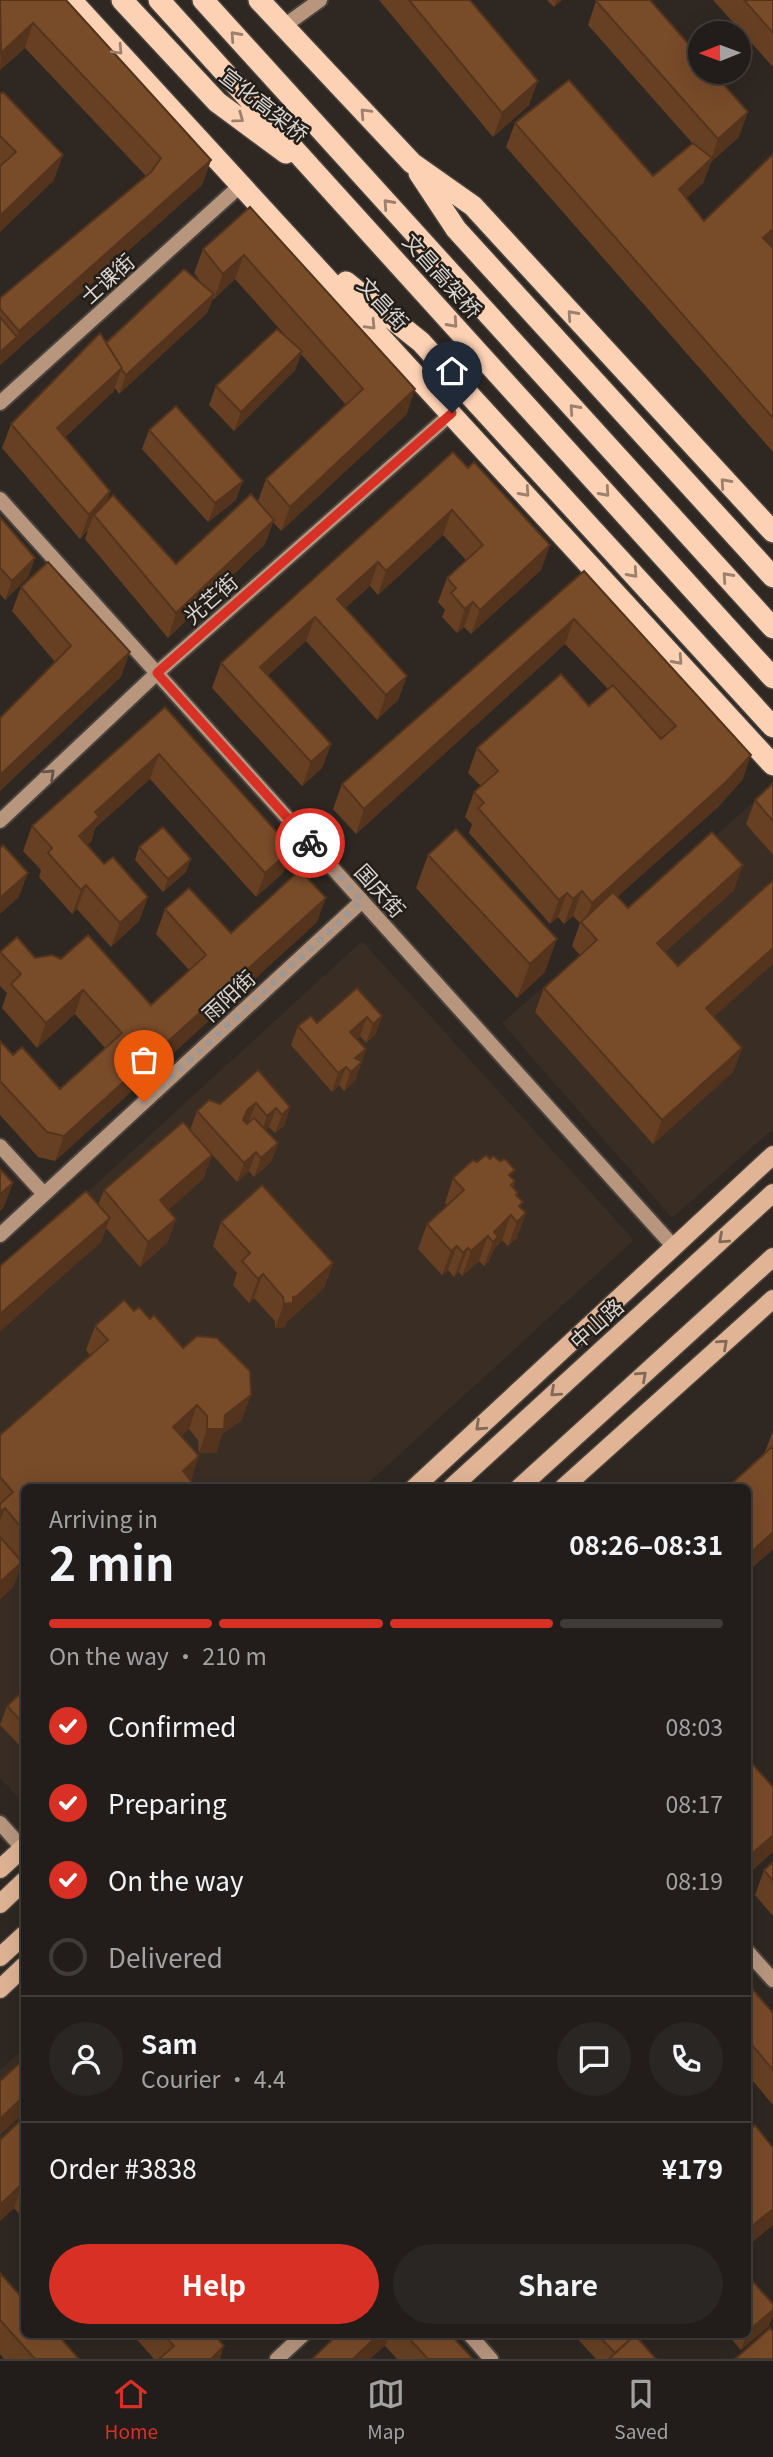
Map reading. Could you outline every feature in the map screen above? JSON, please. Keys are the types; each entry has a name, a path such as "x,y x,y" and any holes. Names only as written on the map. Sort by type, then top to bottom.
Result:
{"highway":[{"name":"文昌街","path":"71,0 773,765"},
{"name":"宣化高架桥","path":"122,0 217,102 325,181"},
{"name":"文昌高架桥","path":"159,0 773,678"},
{"name":"文昌高架桥","path":"203,0 773,628"},
{"path":"259,0 412,163 456,229 773,577"},
{"path":"412,163 473,206 772,528"},
{"path":"291,238 421,342 773,727"}],"main road":[{"path":"418,1484 773,1155"},
{"name":"中山路","path":"454,1484 773,1193"},
{"path":"523,1484 773,1257"},
{"path":"567,1484 773,1299"},
{"path":"0,1869 21,1851"},
{"path":"0,1904 21,1884"},
{"path":"0,1957 21,1938"},
{"path":"0,1989 21,1969"}],"street":[{"path":"284,26 320,0"},
{"name":"士课街","path":"0,403 242,184"},
{"name":"光芒街","path":"0,821 157,673 452,413"},
{"name":"国庆街","path":"0,499 674,1247"},
{"name":"雨阳街","path":"0,1235 362,901"},
{"path":"0,1146 44,1194"},
{"path":"0,1823 21,1845"},
{"path":"751,1955 773,1980"},
{"path":"277,2359 300,2338"},
{"path":"473,2338 491,2359"}],"shaded area":[{"path":"763,794 773,806 773,1129 672,1218 502,1023"},
{"path":"362,941 634,1240 367,1484 21,1484 21,1801 0,1778 0,1272"},
{"path":"21,2051 21,2132 0,2151 0,2070"}],"building":[{"path":"0,0 66,0 211,160 19,331 0,309 0,298 151,172 161,158 33,23 1,53"},
{"path":"409,0 470,0 538,81 502,113"},
{"path":"650,0 688,43 688,84 724,84 748,112 718,139 596,1"},
{"path":"744,0 773,0 773,33"},
{"path":"569,80 653,176 693,143 712,158 679,189 704,221 773,154 773,229 763,238 773,248 773,418 515,123"},
{"path":"3,92 63,155 0,216 0,166 16,152 0,136 0,94"},
{"path":"250,207 415,389 290,507 266,479 363,389 244,255 223,274 203,249"},
{"path":"184,269 214,294 126,375 106,343"},
{"path":"0,317 17,337 0,352"},
{"path":"277,329 302,351 241,412 216,386"},
{"path":"100,333 122,368 57,428 110,491 89,515 11,424"},
{"path":"176,406 243,481 215,503 149,430"},
{"path":"453,452 468,468 474,462 550,545 480,610 473,602 465,609 451,593 456,588 447,578 483,545 452,510 386,571 378,562 337,599 407,676 386,695 315,617 260,667 331,744 311,762 221,663"},
{"path":"251,494 274,520 176,613 94,515 113,495 176,564"},
{"path":"0,517 35,558 12,581 0,568"},
{"path":"48,562 130,652 0,775 0,718 71,646 21,587"},
{"path":"584,571 751,755 726,782 592,903 582,891 573,899 567,893 559,900 478,808 484,803 474,792 498,771 477,748 561,674 589,706 613,685 661,739 676,726 574,619 364,809 342,784"},
{"path":"165,707 292,849 265,873 159,754 95,812 99,817 79,836 104,864 113,857 148,897 120,923 86,885 81,890 48,853 52,848 32,826"},
{"path":"773,783 773,821 755,800"},
{"path":"163,827 191,859 168,879 139,847"},
{"path":"456,829 557,939 530,964 428,855"},
{"path":"712,832 743,865 657,943 678,966 773,880 773,948 706,1008 742,1048 662,1120 544,988 597,940 581,922 613,892 628,908"},
{"path":"3,845 28,873 0,898 0,848"},
{"path":"300,870 326,898 64,1136 47,1132 0,1081 0,1041 13,1055 22,1047 60,1089 122,1033 83,990 46,1023 11,984 21,974 0,952 17,937 35,958 52,955 61,959 88,935 151,1005 206,955 165,909 189,888 231,933"},
{"path":"357,988 382,1016 373,1024 367,1017 350,1032 366,1049 355,1058 362,1062 351,1072 346,1067 338,1073 298,1026 311,1016 317,1023"},
{"path":"258,1070 290,1107 282,1115 276,1108 267,1116 256,1103 247,1110 243,1120 247,1124 254,1118 278,1143 261,1158 256,1152 244,1163 197,1111 209,1100 220,1104"},
{"path":"183,1122 212,1155 160,1200 176,1219 148,1242 104,1190"},
{"path":"486,1155 490,1159 493,1156 500,1161 505,1159 515,1170 509,1175 515,1181 511,1185 523,1202 519,1206 526,1213 517,1222 511,1215 494,1232 498,1237 493,1242 488,1236 471,1251 468,1248 463,1253 457,1246 451,1251 427,1224 464,1190 453,1178 473,1160 477,1162"},
{"path":"0,1169 13,1183 0,1194"},
{"path":"262,1185 333,1263 293,1297 293,1303 284,1304 283,1297 263,1274 258,1279 242,1261 250,1253 221,1222"},
{"path":"86,1191 110,1218 0,1314 0,1266"},
{"path":"124,1300 134,1311 139,1307 150,1319 154,1315 183,1348 197,1336 217,1338 250,1371 251,1395 225,1415 224,1429 207,1429 207,1416 197,1405 173,1427 199,1456 183,1471 194,1484 21,1484 21,1527 5,1508 0,1512 0,1504 13,1492 0,1477 0,1435 108,1340 95,1326"},
{"path":"773,1446 773,1532 751,1552 751,1484 731,1484"},
{"path":"0,1537 21,1563 0,1582"},
{"path":"21,1693 21,1721 7,1706"},
{"path":"751,1762 773,1787 773,1835 751,1854"},
{"path":"773,1862 773,1881 764,1870"},
{"path":"751,1988 773,2013 773,2070 751,2044"},
{"path":"21,2062 21,2099 0,2119 0,2081"},
{"path":"21,2120 21,2185 0,2205 0,2140"},
{"path":"755,2125 773,2148 773,2209 751,2227 751,2130"},
{"path":"0,2273 21,2297 21,2338 61,2338 79,2359 35,2359 0,2320"},
{"path":"751,2279 773,2304 773,2310 751,2328"},
{"path":"770,2328 773,2332 773,2359 735,2359"},
{"path":"167,2338 217,2338 224,2346 211,2359 159,2359 174,2346"},
{"path":"334,2338 375,2338 353,2359 312,2359"},
{"path":"409,2338 454,2338 473,2359 428,2359"},
{"path":"601,2338 632,2338 615,2353"},
{"path":"632,2338 638,2338 656,2359 609,2359"}],"way so far":[{"path":"144,1102 362,901 310,843"}],"route":[{"path":"310,843 157,673 452,413"}]}
